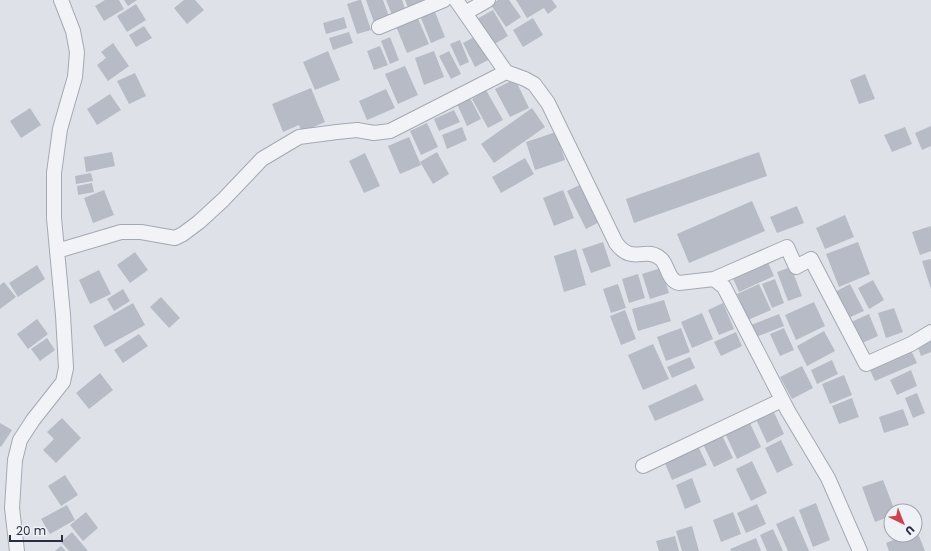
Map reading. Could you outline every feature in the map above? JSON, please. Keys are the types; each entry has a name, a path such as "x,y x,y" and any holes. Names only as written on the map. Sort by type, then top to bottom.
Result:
{"street":[{"path":"17,551 12,508 15,460 20,440 33,420 63,382 66,368 54,218 54,173 60,129 75,77 77,52 73,31 61,0"},
{"path":"379,27 444,0"},
{"path":"456,0 506,72 534,84 548,103 616,243 625,253 635,256 647,254 656,255 662,260 672,279 679,283 714,279 787,247 796,267 811,259 866,364 911,344 931,332"},
{"path":"465,13 488,0"},
{"path":"57,251 121,232 141,232 175,238 200,222 262,159 299,137 357,130 374,132 390,131 506,72"},
{"path":"714,279 724,287 782,400 828,478 860,551"},
{"path":"643,466 782,400"}],"building":[{"path":"105,0 119,0 124,9 104,21 95,6"},
{"path":"124,0 137,0 128,6"},
{"path":"184,0 195,0 204,10 187,24 174,8"},
{"path":"361,0 371,30 357,34 347,4"},
{"path":"366,0 383,0 390,19 375,25"},
{"path":"386,0 402,0 405,9 392,15"},
{"path":"405,0 422,0 423,4 409,10"},
{"path":"498,0 509,0 521,17 506,27 491,5"},
{"path":"516,0 552,0 557,7 548,14 544,8 527,18"},
{"path":"136,4 146,20 127,32 117,16"},
{"path":"433,7 445,37 431,43 419,13"},
{"path":"493,10 508,36 493,45 477,19"},
{"path":"416,14 429,44 407,53 395,24"},
{"path":"344,17 347,28 326,34 323,23"},
{"path":"533,18 543,35 523,47 513,30"},
{"path":"144,26 152,38 136,47 129,35"},
{"path":"349,32 353,43 333,50 329,38"},
{"path":"478,35 490,59 475,67 463,43"},
{"path":"390,37 399,60 390,64 381,41"},
{"path":"460,40 469,62 460,66 450,44"},
{"path":"113,43 129,66 108,81 97,65 106,58 101,52"},
{"path":"380,46 388,65 374,70 367,51"},
{"path":"328,51 340,80 315,90 303,62"},
{"path":"434,51 444,77 424,85 415,58"},
{"path":"449,51 461,74 451,79 439,56"},
{"path":"405,66 418,95 398,104 385,74"},
{"path":"135,73 146,96 129,104 117,81"},
{"path":"865,74 875,99 859,104 850,80"},
{"path":"515,79 529,108 510,117 495,89"},
{"path":"311,88 325,122 302,132 299,125 283,132 272,104"},
{"path":"386,89 395,108 367,120 359,101"},
{"path":"486,90 503,120 488,128 472,99"},
{"path":"110,94 121,110 97,125 87,109"},
{"path":"470,98 481,119 467,126 457,104"},
{"path":"30,108 41,125 21,138 10,121"},
{"path":"532,108 545,127 494,163 481,144"},
{"path":"454,110 460,122 439,131 434,119"},
{"path":"427,123 438,147 421,155 410,131"},
{"path":"931,126 931,146 922,150 915,133"},
{"path":"462,127 467,140 447,149 442,135"},
{"path":"905,127 912,144 892,152 884,135"},
{"path":"556,132 565,160 535,170 526,142"},
{"path":"409,137 421,165 400,174 388,146"},
{"path":"112,152 115,166 86,172 84,157"},
{"path":"437,152 449,174 433,184 420,162"},
{"path":"759,152 767,176 634,223 626,199"},
{"path":"365,153 380,186 364,193 349,161"},
{"path":"525,158 534,174 501,193 492,177"},
{"path":"91,173 93,181 76,184 75,176"},
{"path":"92,183 94,192 78,195 77,186"},
{"path":"584,183 603,220 586,229 567,191"},
{"path":"104,190 114,215 93,223 84,198"},
{"path":"563,190 574,218 554,226 543,198"},
{"path":"752,201 765,231 689,263 677,234"},
{"path":"797,206 804,223 777,233 770,217"},
{"path":"845,215 854,237 825,249 816,228"},
{"path":"931,226 931,251 920,255 912,232"},
{"path":"603,242 611,266 591,273 582,249"},
{"path":"858,242 870,274 839,287 826,254"},
{"path":"576,249 586,285 564,292 554,256"},
{"path":"135,252 148,270 130,283 117,265"},
{"path":"766,258 774,276 739,292 731,274"},
{"path":"931,259 931,289 922,261"},
{"path":"37,265 45,279 18,297 9,283"},
{"path":"791,267 802,296 788,301 777,272"},
{"path":"661,268 669,293 650,299 642,274"},
{"path":"99,270 111,294 90,304 79,280"},
{"path":"638,274 645,298 629,303 622,279"},
{"path":"775,279 784,303 772,308 762,284"},
{"path":"873,280 884,300 869,309 858,288"},
{"path":"4,282 16,297 0,309 0,285"},
{"path":"618,284 626,308 611,313 603,289"},
{"path":"759,284 771,310 748,320 737,294"},
{"path":"850,284 864,311 846,319 833,293"},
{"path":"123,289 130,301 114,311 107,299"},
{"path":"161,297 180,318 169,328 150,307"},
{"path":"664,300 671,321 638,331 632,309"},
{"path":"814,302 825,326 796,340 785,315"},
{"path":"133,303 145,325 105,347 93,326"},
{"path":"723,303 734,329 719,335 708,310"},
{"path":"894,308 903,332 886,338 878,313"},
{"path":"625,310 636,339 621,345 610,316"},
{"path":"702,313 713,339 692,348 681,322"},
{"path":"779,314 784,326 756,337 751,325"},
{"path":"869,314 878,336 860,344 851,322"},
{"path":"37,319 48,334 28,349 17,334"},
{"path":"681,328 690,352 666,361 657,337"},
{"path":"784,328 794,350 780,356 770,334"},
{"path":"824,331 835,351 807,366 797,346"},
{"path":"736,332 742,346 721,356 714,342"},
{"path":"139,334 148,346 123,363 114,350"},
{"path":"931,336 931,352 921,356 916,342"},
{"path":"47,338 55,350 40,361 31,349"},
{"path":"653,344 669,379 643,390 628,355"},
{"path":"910,348 917,363 875,381 868,366"},
{"path":"690,357 695,368 672,378 667,367"},
{"path":"832,360 838,374 817,384 811,370"},
{"path":"802,366 813,388 792,399 780,377"},
{"path":"911,370 917,386 897,395 890,380"},
{"path":"100,373 113,390 89,409 76,393"},
{"path":"844,375 852,395 830,404 822,384"},
{"path":"696,384 704,400 655,421 648,406"},
{"path":"917,393 925,413 913,418 905,398"},
{"path":"852,398 859,417 839,424 832,406"},
{"path":"772,408 784,434 767,443 755,417"},
{"path":"903,409 909,425 884,433 879,417"},
{"path":"62,418 81,438 56,463 43,450 54,439 47,432"},
{"path":"749,421 761,447 737,459 725,433"},
{"path":"0,423 12,430 1,447 0,446"},
{"path":"721,433 733,458 714,467 702,442"},
{"path":"781,440 793,465 777,473 765,448"},
{"path":"698,446 707,465 672,480 664,461"},
{"path":"752,461 767,493 751,501 736,469"},
{"path":"65,475 78,495 61,506 48,486"},
{"path":"692,478 701,502 685,509 676,485"},
{"path":"883,480 892,503 883,503 883,519 875,522 862,487"},
{"path":"816,503 830,540 813,547 799,510"},
{"path":"757,504 766,524 746,533 737,513"},
{"path":"67,505 75,520 50,534 41,519"},
{"path":"86,512 98,528 83,541 70,525"},
{"path":"733,512 741,534 721,542 713,520"},
{"path":"794,516 809,551 788,551 776,524"},
{"path":"692,526 699,551 682,551 676,531"},
{"path":"773,529 783,551 767,551 760,535"},
{"path":"72,532 88,551 69,551 61,542"},
{"path":"675,536 679,551 659,551 656,541"},
{"path":"756,538 761,551 731,551 730,549"},
{"path":"886,543 922,543 925,551 889,551"},
{"path":"61,546 66,551 55,551"}]}
